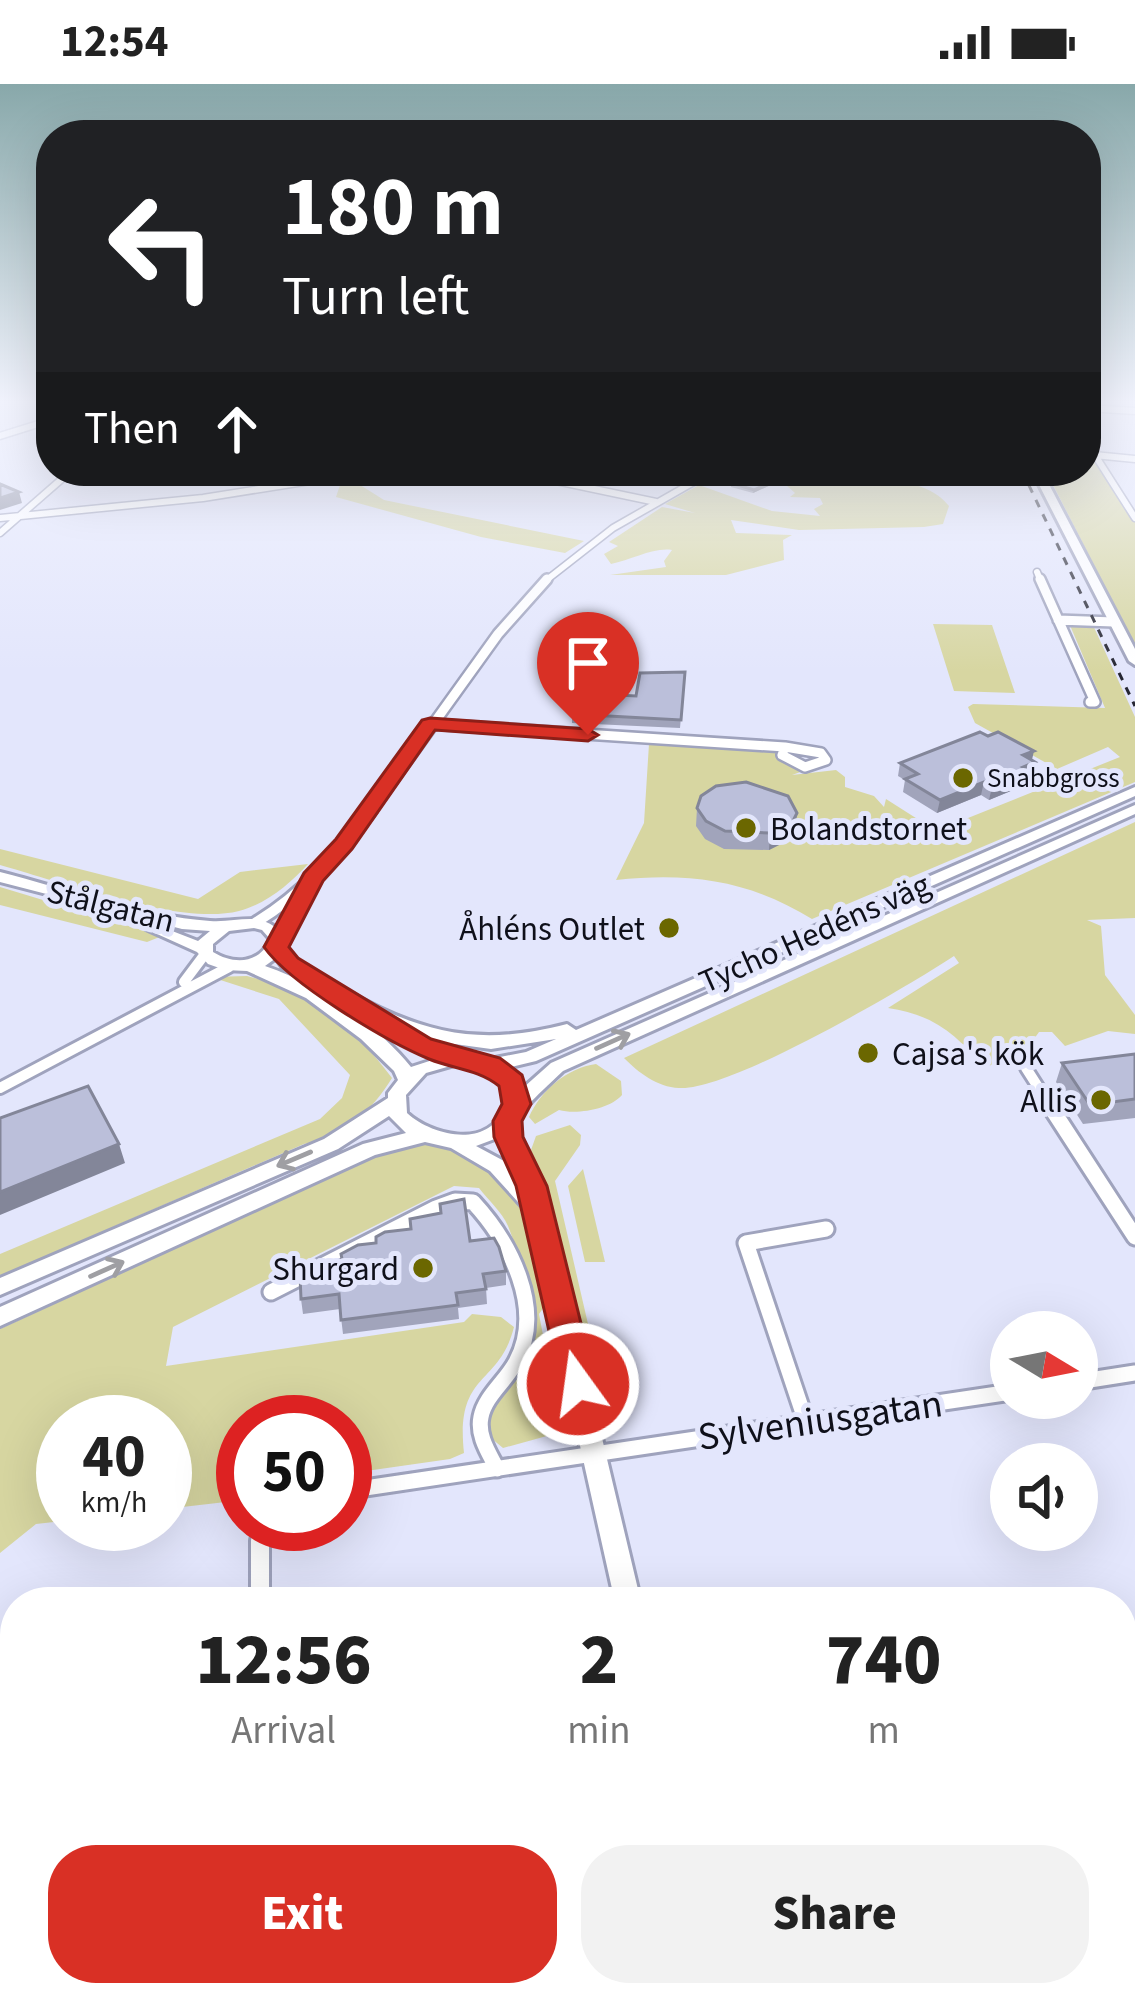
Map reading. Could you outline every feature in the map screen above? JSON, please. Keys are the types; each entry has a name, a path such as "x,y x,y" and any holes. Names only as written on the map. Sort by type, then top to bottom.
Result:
{"main road":[{"path":"1048,493 1135,662"},
{"name":"Tycho Hedéns väg","path":"490,1065 530,1057 1135,791"},
{"name":"Tycho Hedéns väg","path":"512,1113 557,1066 1135,809"},
{"name":"Stålgatan","path":"0,880 182,924 224,927 255,922"},
{"name":"Stålgatan","path":"0,880 173,934 238,966"},
{"path":"255,922 268,927 289,964 422,1046 454,1059 490,1065 512,1082 509,1137 532,1186 625,1587"},
{"path":"204,952 209,937 224,927"},
{"path":"238,966 266,958 277,943"},
{"path":"238,966 298,986 349,1017 403,1068 407,1078"},
{"path":"374,1013 440,1040 481,1045 538,1039 640,1009"},
{"path":"0,1287 331,1144 395,1102 407,1078 420,1069 454,1059"},
{"path":"395,1102 398,1115 422,1136"},
{"path":"452,1142 474,1140 512,1113"},
{"path":"0,1317 370,1149 422,1136 476,1150 497,1166 538,1216"}],"street":[{"path":"0,533 45,493"},
{"path":"0,518 236,493"},
{"path":"612,493 656,502"},
{"path":"255,922 313,878 344,844 514,614 548,577 673,493"},
{"path":"1037,572 1096,702 1090,701"},
{"path":"1058,620 1114,622"},
{"path":"430,724 784,746 821,753 826,760 805,767 782,755 784,746"},
{"path":"277,943 313,878"},
{"path":"170,995 199,967 204,952"},
{"path":"0,1088 170,995 238,966"},
{"path":"1026,1068 1135,1237"},
{"path":"272,1292 436,1208 455,1201 473,1202 505,1243 524,1309 522,1351 488,1395 478,1420 484,1447 497,1469"},
{"path":"806,1422 746,1244 826,1229"},
{"path":"1098,1379 1135,1373"},
{"name":"Sylveniusgatan","path":"372,1487 990,1394"},
{"path":"260,1551 260,1587"}],"shaded area":[{"path":"337,493 372,493 384,500 584,541 565,553 481,537 336,497"},
{"path":"685,493 721,493 772,511 820,516 814,509 823,504 820,498 790,497 795,493 934,493 949,506 943,524 924,527 799,530 731,520 736,533 792,535 783,540 784,560 726,575 610,575 666,567 664,561 672,550 611,564 604,554 618,546 609,542 662,507 695,513 665,504"},
{"path":"1057,493 1119,493 1135,518 1135,646"},
{"path":"1069,623 1092,623 1135,717 1135,782 812,919 765,895 718,882 669,877 616,880 644,823 649,744 772,750 806,770 792,775 836,770 845,777 845,787 874,796 884,807 886,799 919,820 912,824 928,834 1120,757 1108,747 1057,769 975,723 968,707 1105,708"},
{"path":"933,624 992,625 1015,693 954,691"},
{"path":"1135,822 1135,918 1087,920 1101,926 1105,975 1135,1015 1135,1034 1108,1031 1065,1046 1052,1032 1039,1032 1029,1046 983,1069 943,1028 918,1015 888,1008 959,963 954,956 818,1035 703,1085 663,1085 624,1058"},
{"path":"0,849 198,899 240,872 308,864 259,904 239,911 185,913 120,900 0,865"},
{"path":"0,887 162,936 147,942 0,905"},
{"path":"247,976 310,1002 362,1043 392,1078 375,1101 332,1135 0,1276 0,1254 320,1119 342,1098 350,1075 279,999 211,977"},
{"path":"596,1064 621,1081 622,1095 593,1110 559,1110 535,1124 529,1117 548,1089 565,1075"},
{"path":"570,1125 581,1135 580,1145 555,1181 612,1428 597,1415 548,1194 531,1150 536,1136"},
{"path":"403,1142 439,1145 481,1161 499,1176 523,1215 540,1284 544,1307 539,1314 559,1420 554,1434 503,1448 491,1438 495,1402 528,1355 531,1309 505,1221 479,1188 454,1186 173,1327 166,1366 464,1322 472,1314 501,1317 514,1327 499,1360 466,1407 464,1453 372,1470 372,1395 216,1395 216,1503 192,1506 192,1395 36,1395 36,1524 0,1553 0,1329"},
{"path":"583,1169 605,1262 585,1262 568,1186"}],"building":[{"path":"685,672 681,720 572,714 576,693 636,696 640,673"},
{"name":"Snabbgross","path":"980,732 988,736 998,732 1034,751 1023,755 1035,762 1023,767 1031,771 992,787 984,782 940,800 905,779 918,774 900,763"},
{"path":"746,782 788,796 797,813 793,821 770,833 725,831 706,821 697,808 701,796 716,786"},
{"path":"1135,1054 1135,1099 1090,1105 1062,1063"},
{"path":"88,1086 119,1144 0,1192 0,1118"},
{"name":"Shurgard","path":"464,1199 470,1241 494,1238 506,1271 483,1274 486,1289 456,1293 458,1305 341,1320 339,1294 301,1299 300,1276 315,1274 315,1267 342,1259 341,1254 358,1245 376,1243 376,1237 385,1232 411,1229 410,1219 441,1213 440,1204"}],"railway":[{"path":"1032,493 1135,706"}],"place":[{"name":"Snabbgross","path":"963,778"},
{"name":"Bolandstornet","path":"746,828"},
{"name":"Åhléns Outlet","path":"669,928"},
{"name":"Cajsa's kök","path":"868,1053"},
{"name":"Allis","path":"1101,1100"},
{"name":"Shurgard","path":"423,1268"}],"route":[{"path":"578,1384 532,1186 509,1137 508,1121 517,1104 512,1082 490,1065 454,1059 422,1046 342,992 289,964 276,947 295,904 430,724 588,735"}]}
